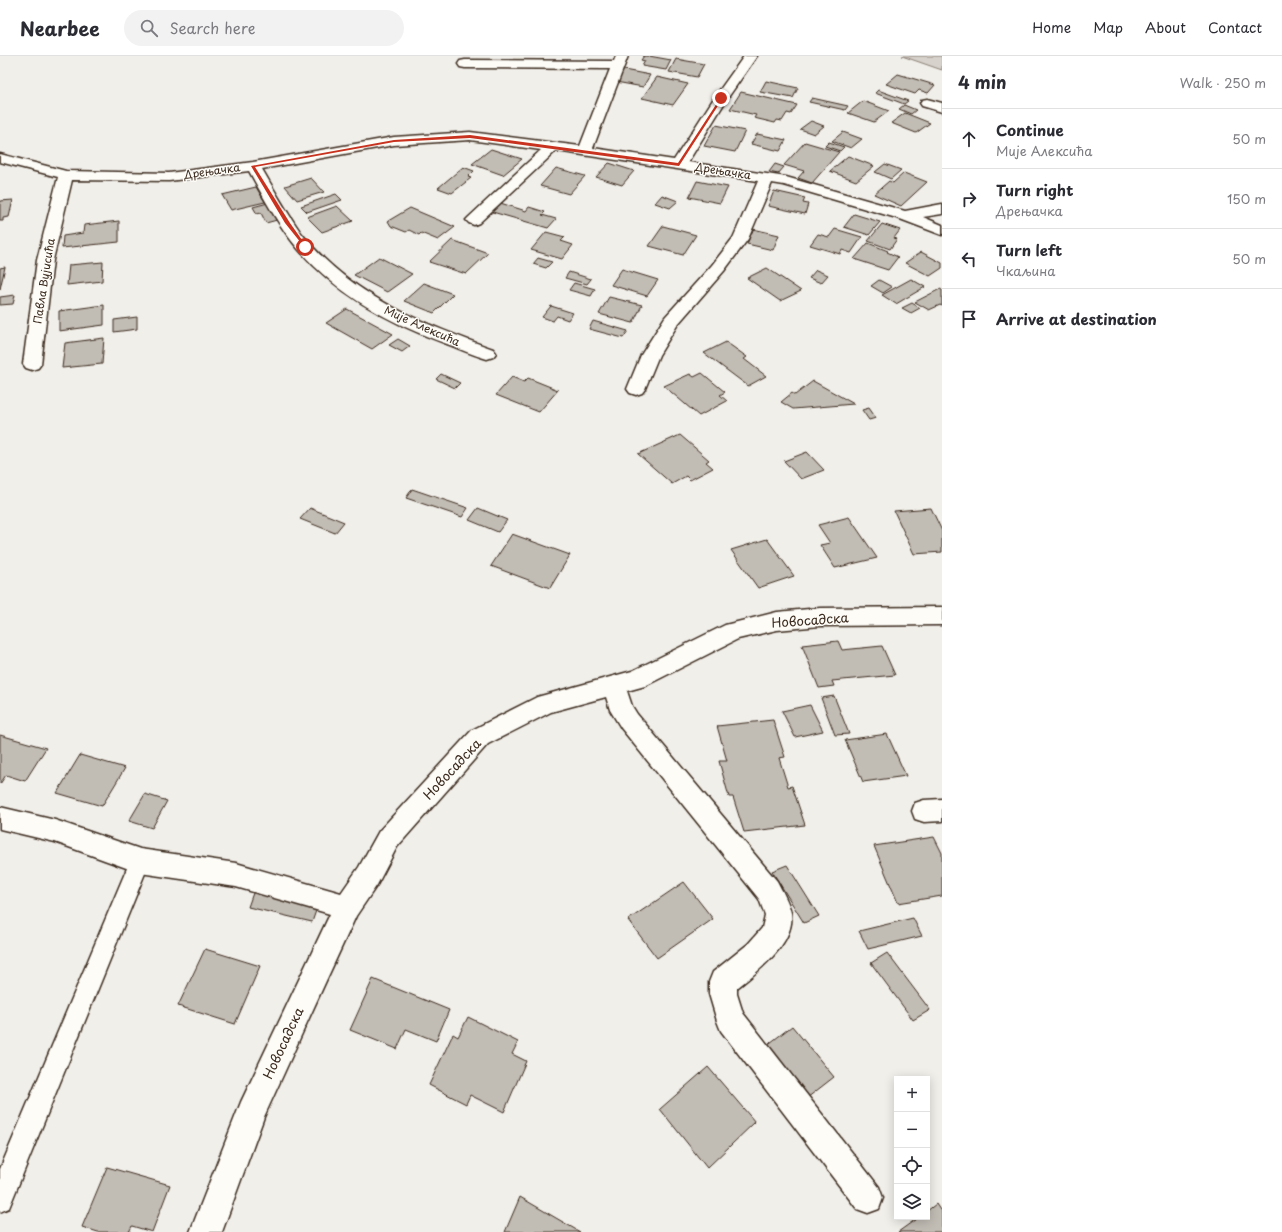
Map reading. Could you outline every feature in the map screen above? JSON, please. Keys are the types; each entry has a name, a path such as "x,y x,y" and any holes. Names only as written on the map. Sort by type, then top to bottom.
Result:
{"street":[{"path":"679,164 721,98 751,56"},
{"path":"465,64 620,60 585,151"},
{"path":"927,103 942,108"},
{"name":"Дрењачка","path":"0,158 66,175 169,177 253,166 402,140 470,136 679,164 786,181 905,216 942,230"},
{"path":"474,220 551,148"},
{"name":"Мије Алексића","path":"253,166 296,235 305,247 334,275 369,301 391,314 487,353"},
{"name":"Павла Вујисића","path":"32,364 45,260 66,175"},
{"path":"636,389 650,355 671,321 718,268 740,240 767,178"},
{"path":"905,216 942,208"},
{"name":"Новосадска","path":"206,1232 251,1112 347,907 368,876 388,839 480,737 545,704 637,679 733,631 777,621 820,617 942,616"},
{"path":"613,685 622,710 629,721 768,890 775,905 778,917 776,929 770,942 723,982 723,994 731,1021 868,1198"},
{"path":"0,818 55,832 140,861 236,875 347,907"}],"lane":[{"path":"0,1199 140,861"}],"shaded area":[{"path":"902,56 942,56 942,70"}],"building":[{"path":"644,56 671,60 666,70 642,66 645,61 641,60"},
{"path":"676,59 704,64 697,77 669,72"},
{"path":"624,70 650,75 643,87 616,82"},
{"path":"898,74 935,85 928,93 919,90 915,94 886,84"},
{"path":"657,77 688,84 673,105 642,98"},
{"path":"766,81 798,88 793,98 760,92"},
{"path":"878,90 908,101 904,104 875,93"},
{"path":"741,92 797,105 791,114 787,113 782,121 777,120 775,123 754,118 756,115 730,109"},
{"path":"812,98 848,106 845,110 809,102"},
{"path":"863,101 889,111 874,122 848,113"},
{"path":"904,105 916,110 911,114 899,109"},
{"path":"905,113 930,123 916,133 891,123"},
{"path":"811,121 824,126 814,134 800,129"},
{"path":"716,125 745,131 735,152 704,146"},
{"path":"843,132 862,139 851,148 832,141"},
{"path":"757,134 786,140 780,151 751,144"},
{"path":"805,142 839,152 812,183 798,178 804,171 784,165"},
{"path":"829,142 844,147 840,151 825,146"},
{"path":"491,149 522,159 503,175 472,164"},
{"path":"848,156 874,166 856,181 830,171"},
{"path":"609,163 634,171 622,185 596,177"},
{"path":"775,164 784,167 778,174 769,172"},
{"path":"885,164 901,170 891,179 875,172"},
{"path":"463,167 474,171 468,177 471,178 452,193 438,188"},
{"path":"556,168 585,176 569,194 540,186"},
{"path":"904,173 927,182 901,206 874,194 889,181 893,183"},
{"path":"311,178 324,192 297,200 285,186"},
{"path":"697,181 728,187 720,203 689,197"},
{"path":"256,187 265,202 231,210 222,195"},
{"path":"774,191 805,198 803,203 808,204 805,214 768,206"},
{"path":"336,194 342,200 307,212 301,206"},
{"path":"662,195 678,201 670,208 655,203"},
{"path":"13,200 9,217 3,218 3,221 0,221 0,201"},
{"path":"497,202 526,211 529,207 545,212 542,215 556,219 548,228 489,211"},
{"path":"268,203 277,220 266,223 261,213 257,214 253,207"},
{"path":"337,206 353,221 322,232 307,217"},
{"path":"410,208 455,227 438,240 421,233 419,235 409,230 406,232 391,226 388,221"},
{"path":"854,214 880,222 869,235 844,227"},
{"path":"119,221 119,242 62,248 63,236 83,233 84,225"},
{"path":"882,224 900,230 894,238 897,239 890,249 868,241"},
{"path":"663,226 696,235 683,255 649,246"},
{"path":"753,229 779,235 773,250 747,244"},
{"path":"835,229 862,237 851,253 842,250 840,254 810,245 818,234 829,237"},
{"path":"546,232 565,237 561,241 573,245 562,259 531,250"},
{"path":"452,240 488,253 466,274 429,262"},
{"path":"868,243 888,251 887,252 898,257 888,270 854,259"},
{"path":"921,252 942,263 942,268 930,276 905,263"},
{"path":"379,257 412,274 387,292 354,275"},
{"path":"538,258 552,262 546,268 533,264"},
{"path":"103,262 102,281 67,285 69,265"},
{"path":"5,267 0,289 0,268"},
{"path":"767,268 801,291 780,301 747,278"},
{"path":"622,269 658,280 647,296 611,285"},
{"path":"816,270 828,275 821,283 809,278"},
{"path":"569,272 591,279 587,284 565,278"},
{"path":"911,279 925,287 896,304 882,295"},
{"path":"879,280 892,287 883,293 871,286"},
{"path":"424,283 453,294 434,313 404,301"},
{"path":"574,283 595,289 591,296 569,290"},
{"path":"940,289 942,290 942,306 940,305 929,310 915,302"},
{"path":"15,295 13,304 0,305 0,297"},
{"path":"609,297 642,305 633,323 599,314"},
{"path":"912,303 920,308 911,313 902,308"},
{"path":"104,305 104,325 59,331 59,311"},
{"path":"551,306 573,313 568,320 557,316 553,321 542,317"},
{"path":"347,309 393,334 372,349 326,323"},
{"path":"137,317 137,329 114,332 114,320"},
{"path":"593,321 628,331 623,338 589,329"},
{"path":"104,338 102,364 62,368 65,343"},
{"path":"398,339 410,346 402,352 389,345"},
{"path":"726,342 747,357 744,359 766,376 748,386 704,353"},
{"path":"702,373 725,392 720,395 727,401 699,416 664,386 690,374 694,377"},
{"path":"441,374 460,383 455,388 436,379"},
{"path":"512,377 524,382 528,378 558,390 539,412 496,395"},
{"path":"813,381 854,404 793,409 781,402 792,393 795,395"},
{"path":"869,408 876,418 869,420 862,410"},
{"path":"680,435 709,460 706,462 713,468 690,480 686,476 672,484 638,454"},
{"path":"807,452 824,470 801,479 784,461"},
{"path":"412,489 468,508 462,517 406,498"},
{"path":"310,508 344,522 335,533 300,519"},
{"path":"478,508 507,520 498,532 469,520"},
{"path":"931,508 942,531 942,552 914,554 894,511"},
{"path":"849,517 877,558 835,568 820,545 830,543 818,525"},
{"path":"512,534 570,555 550,588 491,566"},
{"path":"767,539 794,576 758,588 731,550"},
{"path":"838,641 842,650 882,646 895,675 832,681 834,686 819,688 802,645"},
{"path":"834,696 849,734 835,735 821,698"},
{"path":"810,705 823,731 795,737 782,711"},
{"path":"773,720 785,757 779,758 788,787 792,786 805,825 744,832 733,797 729,797 719,761 727,761 717,726"},
{"path":"887,734 906,776 863,782 845,740"},
{"path":"0,735 46,748 25,781 6,775 0,784"},
{"path":"80,755 125,768 102,806 57,793"},
{"path":"145,794 167,801 152,828 129,821"},
{"path":"934,837 942,853 942,896 898,903 874,846"},
{"path":"787,865 819,916 804,923 772,871"},
{"path":"684,882 713,919 657,958 628,920"},
{"path":"254,890 318,905 312,922 248,907"},
{"path":"913,918 922,936 868,949 859,931"},
{"path":"205,949 260,966 235,1024 178,1006"},
{"path":"887,953 930,1010 913,1020 871,963"},
{"path":"373,979 449,1010 436,1041 406,1029 397,1049 350,1030"},
{"path":"468,1017 518,1042 512,1054 526,1061 504,1112 470,1095 466,1104 429,1085 453,1034 458,1037"},
{"path":"792,1026 834,1077 807,1098 766,1046"},
{"path":"708,1067 755,1122 707,1168 660,1109"},
{"path":"107,1167 170,1185 152,1232 132,1226 129,1232 98,1232 82,1227"},
{"path":"520,1197 580,1232 505,1232"},
{"path":"936,1204 942,1213 942,1232 898,1232 915,1220 930,1220 930,1209"}],"route":[{"path":"305,247 288,223 253,166 394,141 470,136 679,164 721,98"}]}
